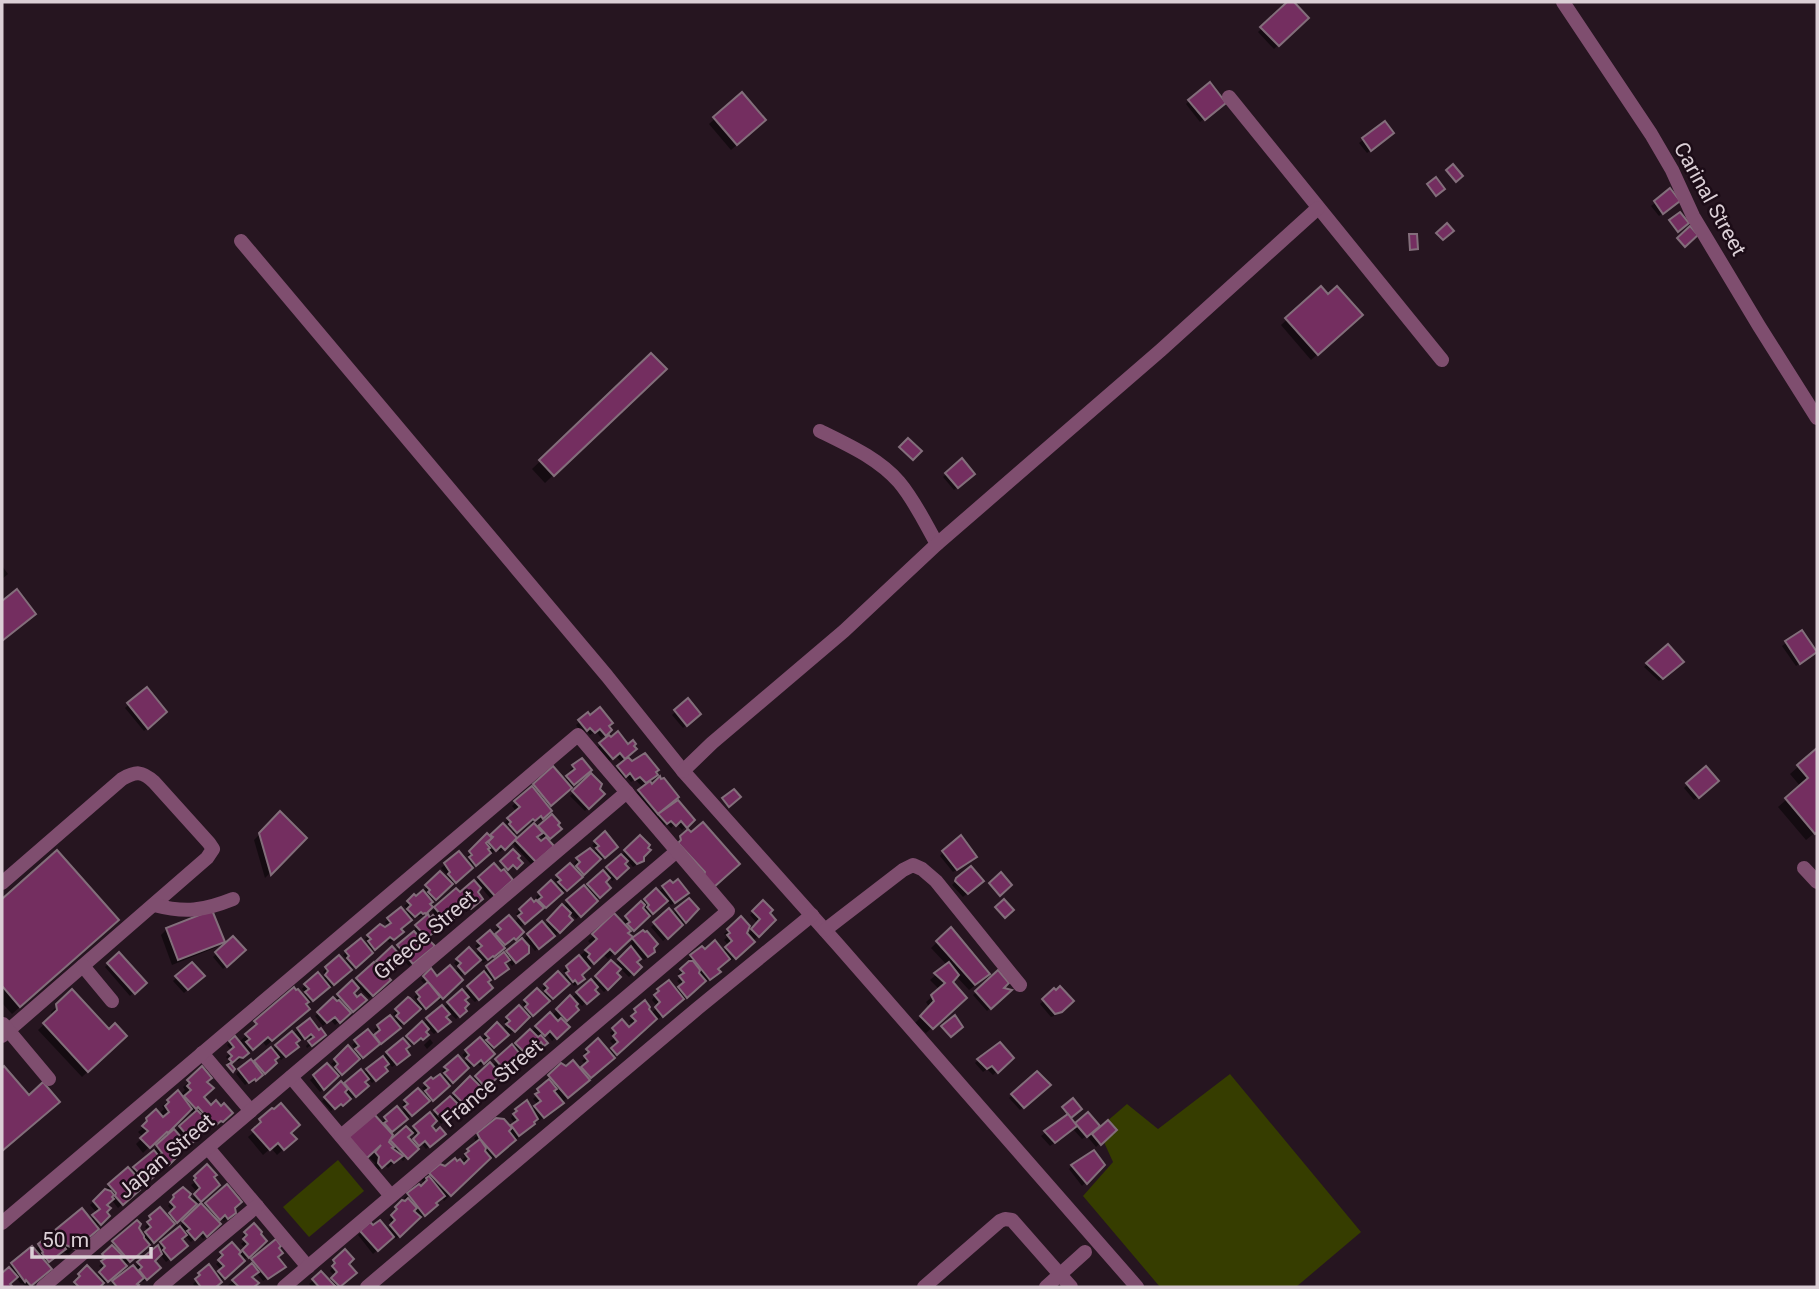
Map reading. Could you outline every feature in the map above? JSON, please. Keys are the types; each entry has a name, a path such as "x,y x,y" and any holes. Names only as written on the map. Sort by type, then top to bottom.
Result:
{"street":[{"name":"Carinal Street","path":"1563,2 1651,134 1672,170 1693,216 1817,418"},
{"path":"1229,97 1442,360"},
{"path":"683,771 1318,208"},
{"path":"241,241 607,676 683,771 1137,1287"},
{"path":"820,431 863,453 891,474 914,503 937,544"},
{"path":"2,1223 578,735 677,851 341,1136"},
{"path":"2,883 131,774 146,775 154,782 213,849 207,858 154,905 4,1030 49,1079"},
{"name":"Greece Street","path":"251,1111 627,792"},
{"name":"France Street","path":"284,1287 728,911 677,851"},
{"path":"825,930 913,865 936,881 1020,985"},
{"path":"1804,868 1817,882"},
{"path":"154,905 190,911 233,899"},
{"path":"367,1287 811,915"},
{"path":"83,966 112,1001"},
{"path":"202,1053 251,1111"},
{"path":"291,1077 391,1196"},
{"name":"Japan Street","path":"43,1287 251,1111"},
{"path":"208,1148 308,1267"},
{"path":"160,1287 257,1206"},
{"path":"924,1287 1006,1219 1012,1220 1071,1287"},
{"path":"1046,1287 1085,1252"}],"green space":[{"path":"1230,1074 1361,1232 1296,1287 1160,1287 1083,1196 1113,1162 1098,1129 1127,1104 1158,1129"},
{"path":"338,1160 364,1191 309,1237 283,1207"}],"building":[{"path":"1287,2 1294,2 1309,18 1279,46 1260,27"},
{"path":"1210,82 1226,103 1205,120 1188,100"},
{"path":"742,92 766,120 737,145 713,117"},
{"path":"1385,121 1394,133 1371,151 1362,138"},
{"path":"1453,164 1463,176 1456,182 1446,170"},
{"path":"1436,177 1445,189 1436,196 1427,184"},
{"path":"1670,188 1680,201 1663,214 1654,201"},
{"path":"1680,212 1689,223 1678,232 1669,220"},
{"path":"1447,223 1454,231 1443,240 1436,233"},
{"path":"1690,226 1698,235 1685,247 1677,238"},
{"path":"1409,234 1417,234 1418,249 1410,250"},
{"path":"1321,286 1328,294 1337,286 1363,315 1318,355 1285,318"},
{"path":"651,353 667,369 554,476 539,460"},
{"path":"908,438 922,451 913,460 899,447"},
{"path":"962,458 975,474 958,488 945,473"},
{"path":"17,589 36,614 2,641 2,601"},
{"path":"1802,630 1817,652 1800,664 1785,641"},
{"path":"1668,644 1684,662 1663,679 1646,663"},
{"path":"147,687 167,712 148,729 127,703"},
{"path":"688,698 701,714 687,726 674,710"},
{"path":"600,707 613,723 609,726 612,730 606,736 600,729 595,733 590,728 587,731 578,720"},
{"path":"618,731 628,744 633,740 636,744 634,746 637,749 625,759 620,753 613,759 599,743"},
{"path":"1817,748 1815,834 1785,798 1808,778 1797,765"},
{"path":"645,753 659,770 656,772 658,775 646,783 640,777 635,780 630,773 626,777 617,766 628,757 632,761"},
{"path":"582,758 592,770 574,785 566,776 575,769 572,765"},
{"path":"553,766 572,788 551,806 533,784"},
{"path":"1706,766 1719,781 1699,798 1686,783"},
{"path":"591,773 602,784 600,789 605,794 589,809 572,791"},
{"path":"660,776 679,797 658,814 638,790 650,781 652,784"},
{"path":"532,786 552,811 543,819 541,816 535,821 533,819 517,833 507,818 520,807 514,801"},
{"path":"734,789 741,797 729,807 722,798"},
{"path":"678,800 695,820 687,828 681,821 676,826 671,821 667,824 658,814"},
{"path":"280,811 307,838 271,875 259,833"},
{"path":"552,814 562,829 550,839 538,826"},
{"path":"703,822 740,864 714,887 704,875 705,872 678,843 680,836 688,829 691,832"},
{"path":"503,823 517,838 505,850 501,846 496,851 488,842 493,837 490,835"},
{"path":"534,823 543,833 537,837 541,841 546,837 554,846 536,862 515,840"},
{"path":"605,831 618,847 605,858 596,848 599,846 594,841"},
{"path":"487,833 492,838 486,843 491,853 476,866 469,857 472,855 469,851"},
{"path":"640,835 650,845 648,848 651,850 644,857 644,861 637,864 624,850"},
{"path":"961,835 977,857 957,870 942,851"},
{"path":"590,848 601,859 584,875 576,866 580,862 576,858"},
{"path":"513,849 523,863 517,869 513,865 508,870 500,861"},
{"path":"57,850 119,920 20,1007 2,986 2,899"},
{"path":"459,851 473,868 456,883 448,874 450,872 444,863"},
{"path":"621,854 628,861 625,864 629,868 617,879 606,867"},
{"path":"494,863 501,871 504,869 513,880 495,896 478,877"},
{"path":"570,863 583,877 567,891 558,882 561,880 556,875"},
{"path":"971,866 984,881 968,894 955,881"},
{"path":"603,870 610,878 606,882 611,888 600,898 587,884"},
{"path":"440,871 453,884 436,900 425,885"},
{"path":"1001,872 1012,885 1000,896 989,883"},
{"path":"678,879 689,893 675,903 662,886 670,880 673,883"},
{"path":"474,880 481,888 478,892 483,899 471,909 468,906 448,923 434,907 456,888 460,892"},
{"path":"551,880 563,893 546,908 538,900 542,897 538,892"},
{"path":"584,885 598,901 581,917 566,900"},
{"path":"656,888 668,901 653,914 644,899"},
{"path":"423,890 433,902 430,904 433,907 426,914 421,912 415,917 407,909 411,905 407,901"},
{"path":"531,898 544,908 525,924 518,916 522,913 519,909"},
{"path":"689,898 699,909 686,923 675,909"},
{"path":"1004,899 1014,910 1005,918 995,907"},
{"path":"763,900 773,910 770,913 776,920 759,937 751,929 760,919 752,911"},
{"path":"641,901 650,916 634,931 627,924 630,922 625,916"},
{"path":"562,904 571,913 569,916 573,920 560,933 547,920"},
{"path":"401,907 412,920 401,929 404,932 394,940 390,937 375,950 367,935 380,924 385,927 391,923 387,918"},
{"path":"669,908 683,925 668,939 653,922"},
{"path":"212,910 225,942 178,960 166,928"},
{"path":"614,913 631,931 628,933 633,937 615,954 610,949 594,964 585,950 597,939 592,934"},
{"path":"428,914 430,918 433,915 439,922 435,925 438,929 427,938 415,925"},
{"path":"509,915 524,932 505,945 495,934 501,929 497,925"},
{"path":"741,916 750,926 747,933 755,942 736,959 725,947 732,941 727,935 730,933 727,929"},
{"path":"542,921 555,936 539,949 527,934"},
{"path":"951,927 990,974 975,985 936,941"},
{"path":"490,930 505,948 488,960 478,949 482,946 477,941"},
{"path":"643,930 658,944 654,948 655,952 648,957 632,938"},
{"path":"414,931 421,939 417,943 424,944 429,940 435,946 413,964 397,945"},
{"path":"233,936 246,950 227,967 215,952"},
{"path":"361,938 373,953 356,968 347,958 349,956 345,951"},
{"path":"522,938 529,946 529,953 516,963 506,951"},
{"path":"715,940 730,959 718,969 721,972 710,980 690,955 702,946 705,949"},
{"path":"392,946 402,960 388,973 376,961"},
{"path":"631,946 641,959 637,962 642,967 634,975 618,959"},
{"path":"469,947 481,960 465,974 458,966 461,963 456,959"},
{"path":"119,952 147,983 135,994 107,963"},
{"path":"504,952 510,960 505,963 509,969 495,979 486,966"},
{"path":"339,955 352,970 334,985 325,975 328,971 325,967"},
{"path":"579,955 590,968 582,975 585,979 578,984 566,973 569,971 566,966"},
{"path":"611,960 621,969 617,973 621,977 608,990 595,976"},
{"path":"693,961 706,981 687,998 678,987 684,982 679,976 684,973 680,969"},
{"path":"192,962 205,976 188,990 175,976"},
{"path":"374,962 391,980 373,996 356,978"},
{"path":"949,962 959,975 953,982 967,998 933,1029 920,1016 934,1001 931,995 945,983 934,973"},
{"path":"450,965 463,980 443,999 423,976 431,968 437,976"},
{"path":"998,970 1009,983 1004,988 1012,990 991,1009 975,991"},
{"path":"484,971 493,988 479,1000 467,986"},
{"path":"558,971 570,984 553,999 545,991 548,988 544,984"},
{"path":"318,972 330,987 313,1001 305,992 309,989 304,984"},
{"path":"591,979 598,987 595,990 599,994 587,1004 576,992"},
{"path":"352,980 359,988 354,993 357,997 361,994 367,1000 353,1012 337,994"},
{"path":"669,980 684,999 663,1017 655,1007 660,1002 654,995 659,991 657,989"},
{"path":"428,982 440,997 426,1009 416,992"},
{"path":"1060,986 1074,1001 1062,1012 1055,1014 1042,999"},
{"path":"294,987 309,1002 306,1004 310,1009 272,1041 268,1037 253,1050 246,1042 250,1039 245,1034 257,1024 254,1021"},
{"path":"537,988 550,1001 533,1016 525,1007 528,1004 524,1000"},
{"path":"72,989 109,1029 115,1023 127,1036 88,1072 43,1023 57,1010 56,1004"},
{"path":"462,989 469,997 465,1000 469,1004 465,1008 467,1011 460,1017 447,1002"},
{"path":"570,995 578,1004 576,1006 579,1010 567,1021 556,1009"},
{"path":"333,997 351,1013 340,1023 335,1017 327,1023 317,1012"},
{"path":"408,997 421,1009 404,1024 396,1016 399,1013 395,1009"},
{"path":"645,1000 657,1019 617,1055 611,1048 618,1042 613,1036 616,1033 612,1028 622,1019 629,1027 636,1021 631,1016 636,1012 634,1009"},
{"path":"442,1005 450,1014 446,1017 451,1022 438,1032 426,1018"},
{"path":"519,1005 530,1017 515,1032 506,1024 510,1021 506,1017"},
{"path":"550,1012 558,1021 561,1018 570,1027 557,1039 550,1031 545,1036 535,1026"},
{"path":"390,1015 401,1028 381,1044 374,1035 380,1030 377,1025"},
{"path":"955,1015 963,1027 951,1037 941,1026"},
{"path":"310,1018 326,1035 312,1046 308,1041 314,1037 311,1034 305,1039 297,1028"},
{"path":"422,1021 429,1029 426,1032 429,1035 414,1044 406,1036"},
{"path":"497,1022 509,1035 494,1048 486,1040 489,1038 485,1034"},
{"path":"368,1029 380,1044 363,1058 355,1049 359,1046 354,1040"},
{"path":"530,1029 548,1043 544,1046 541,1042 527,1055 515,1043"},
{"path":"292,1031 300,1040 296,1043 299,1047 286,1057 275,1045"},
{"path":"235,1036 249,1053 231,1064 235,1069 233,1072 227,1065 232,1062 229,1059 232,1056 228,1052 234,1047 229,1041"},
{"path":"480,1037 495,1054 484,1064 481,1060 474,1066 466,1058 469,1055 465,1050"},
{"path":"403,1038 410,1046 406,1049 410,1055 397,1065 386,1052"},
{"path":"598,1038 615,1058 591,1078 581,1067 588,1061 584,1056 589,1052 586,1049"},
{"path":"1000,1042 1014,1058 998,1073 992,1066 987,1069 977,1059"},
{"path":"512,1044 519,1053 515,1057 520,1063 507,1073 495,1059"},
{"path":"348,1045 360,1059 342,1075 335,1067 338,1064 334,1059"},
{"path":"271,1047 279,1057 275,1060 277,1063 265,1074 254,1061"},
{"path":"458,1055 469,1068 453,1083 444,1073 448,1070 444,1067"},
{"path":"383,1056 389,1064 385,1067 388,1071 376,1081 366,1069"},
{"path":"251,1059 263,1075 249,1083 238,1069"},
{"path":"573,1060 590,1080 568,1098 548,1075 561,1063 566,1066"},
{"path":"490,1062 497,1070 494,1073 498,1077 486,1088 475,1076"},
{"path":"327,1063 339,1076 324,1090 313,1075"},
{"path":"4,1066 29,1095 43,1082 60,1102 2,1151 2,1068"},
{"path":"202,1066 212,1078 207,1082 214,1088 204,1097 211,1105 216,1100 221,1106 224,1103 233,1113 215,1126 184,1096 191,1090 187,1086 190,1083 187,1080"},
{"path":"361,1069 369,1079 365,1082 369,1086 356,1097 344,1083"},
{"path":"1037,1071 1051,1085 1024,1108 1011,1094"},
{"path":"440,1074 450,1086 433,1101 425,1091 429,1088 424,1083"},
{"path":"470,1076 480,1086 476,1091 479,1094 466,1106 453,1093"},
{"path":"549,1079 557,1089 554,1091 564,1103 544,1118 534,1106 541,1101 535,1094"},
{"path":"341,1081 348,1089 345,1092 351,1099 335,1109 324,1097"},
{"path":"418,1088 430,1101 412,1116 404,1107 408,1104 404,1100"},
{"path":"178,1090 192,1109 150,1148 140,1138 148,1131 142,1126 156,1109 163,1117 169,1112 165,1106 169,1102 167,1100"},
{"path":"450,1096 458,1104 456,1106 460,1111 445,1122 434,1110"},
{"path":"1073,1098 1082,1109 1071,1118 1062,1107"},
{"path":"527,1100 538,1119 519,1136 511,1125 518,1120 513,1114 517,1111 515,1109"},
{"path":"281,1103 300,1125 291,1133 297,1139 284,1150 278,1143 270,1150 252,1130 261,1122 259,1119"},
{"path":"397,1106 408,1119 392,1132 384,1123 387,1121 384,1117"},
{"path":"197,1110 205,1118 198,1125 204,1132 191,1144 179,1126"},
{"path":"430,1112 437,1121 432,1126 436,1131 440,1127 446,1134 430,1147 425,1141 419,1146 413,1139 419,1133 413,1126"},
{"path":"1088,1112 1100,1126 1087,1137 1075,1123"},
{"path":"373,1113 393,1135 389,1142 394,1147 392,1148 403,1156 394,1163 391,1160 382,1168 375,1152 381,1145 367,1158 348,1137"},
{"path":"1068,1114 1077,1126 1055,1143 1044,1131"},
{"path":"496,1118 504,1119 512,1128 509,1131 516,1140 496,1157 477,1133"},
{"path":"1108,1120 1117,1130 1101,1145 1092,1134"},
{"path":"406,1126 413,1133 408,1137 419,1149 408,1159 390,1140"},
{"path":"174,1129 181,1137 174,1143 180,1150 169,1165 156,1145"},
{"path":"480,1139 491,1158 451,1196 429,1173 440,1164 445,1166 455,1158 464,1164 469,1159 465,1154 469,1151 467,1149"},
{"path":"154,1150 161,1159 154,1165 159,1169 144,1185 133,1167"},
{"path":"1094,1150 1105,1165 1087,1184 1071,1165"},
{"path":"207,1164 217,1175 214,1177 220,1185 201,1202 194,1194 200,1188 194,1176"},
{"path":"128,1167 138,1178 133,1182 140,1190 123,1205 108,1184"},
{"path":"429,1176 445,1196 425,1216 407,1193 419,1184 421,1186"},
{"path":"227,1184 242,1202 235,1208 236,1213 228,1219 225,1215 220,1220 205,1203"},
{"path":"183,1187 197,1204 177,1223 169,1213 175,1207 170,1202 173,1195"},
{"path":"105,1189 111,1191 114,1199 107,1205 111,1208 107,1212 110,1216 101,1225 92,1215 100,1209 93,1201"},
{"path":"408,1198 417,1208 414,1211 421,1217 400,1237 390,1225 395,1220 391,1215 402,1200"},
{"path":"201,1203 221,1224 207,1237 203,1232 195,1240 182,1221"},
{"path":"160,1207 175,1224 154,1243 145,1232 151,1227 147,1222 151,1219 149,1216"},
{"path":"82,1208 99,1229 75,1249 61,1243 66,1249 49,1262 38,1244"},
{"path":"137,1220 150,1245 130,1262 112,1241"},
{"path":"380,1220 394,1237 378,1251 360,1231 370,1222 373,1225"},
{"path":"254,1223 267,1241 249,1258 242,1250 248,1244 243,1239 247,1235 244,1232"},
{"path":"180,1226 187,1235 182,1239 188,1246 171,1260 160,1242"},
{"path":"276,1239 283,1253 278,1257 286,1267 268,1279 251,1259"},
{"path":"232,1242 245,1261 225,1279 218,1271 224,1266 218,1260 223,1255 220,1252"},
{"path":"112,1245 122,1255 119,1257 127,1266 108,1282 99,1272 105,1266 101,1261 106,1258 102,1254"},
{"path":"158,1245 162,1254 155,1261 161,1268 147,1280 139,1270 142,1267 137,1262"},
{"path":"32,1246 52,1269 31,1286 11,1263"},
{"path":"345,1249 354,1259 349,1264 357,1273 340,1287 331,1278 337,1272 332,1266 335,1263 333,1260"},
{"path":"252,1263 259,1272 252,1277 259,1283 254,1287 237,1287 232,1280"},
{"path":"209,1264 222,1282 216,1287 199,1287 195,1279"},
{"path":"87,1265 104,1283 100,1287 79,1287 74,1282"},
{"path":"133,1265 144,1278 137,1284 139,1285 117,1287 112,1281"},
{"path":"9,1267 18,1277 10,1284 13,1287 2,1287 2,1273"},
{"path":"321,1271 336,1287 319,1287 312,1279"}]}
